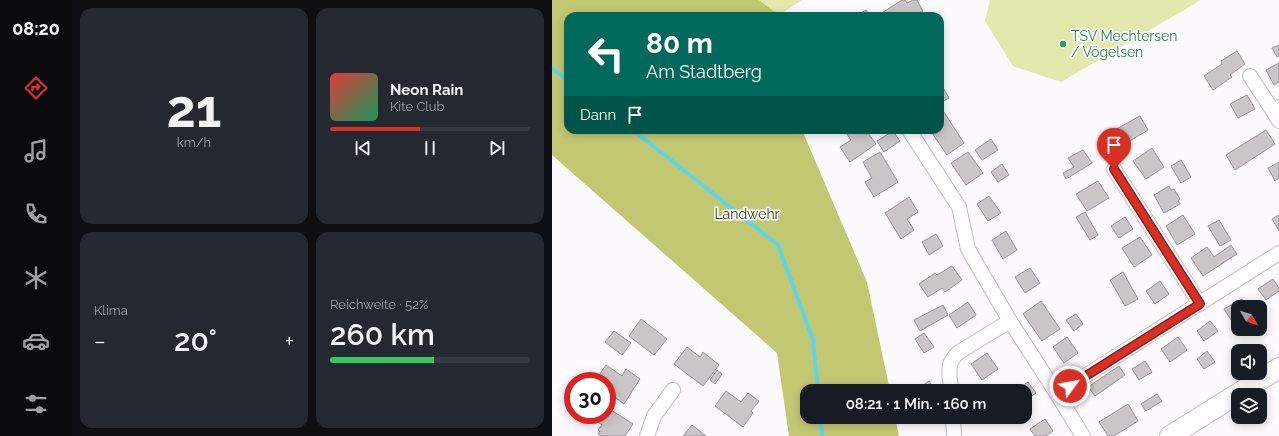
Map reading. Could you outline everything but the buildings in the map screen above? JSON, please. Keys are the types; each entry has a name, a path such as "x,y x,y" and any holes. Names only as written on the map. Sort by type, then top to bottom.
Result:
{"street":[{"path":"1250,76 1277,113"},
{"path":"912,134 959,207 968,249 1010,322 1083,436"},
{"path":"1114,169 1200,304"},
{"path":"1057,394 1279,253"},
{"path":"951,384 950,364 952,358 959,352 1010,322"},
{"path":"1170,436 1279,368"},
{"path":"647,436 654,416 673,390"},
{"path":"953,424 954,436"}],"green space":[{"name":"Landwehr","path":"552,0 759,0 775,12 564,12 564,134 804,134 867,282 889,384 800,384 800,424 896,424 899,436 789,436 777,353 552,155"},
{"path":"759,0 802,0 784,12 775,12"},
{"name":"TSV Mechtersen / Vögelsen","path":"990,0 1201,0 1061,82 1013,66 985,21"}],"waterway":[{"path":"552,68 564,78"},
{"path":"638,134 778,245 813,340 817,384"},
{"path":"821,424 822,436"}],"place":[{"name":"TSV Mechtersen / Vögelsen","path":"1063,44"}],"route":[{"path":"1070,386 1200,304 1114,169"}]}
